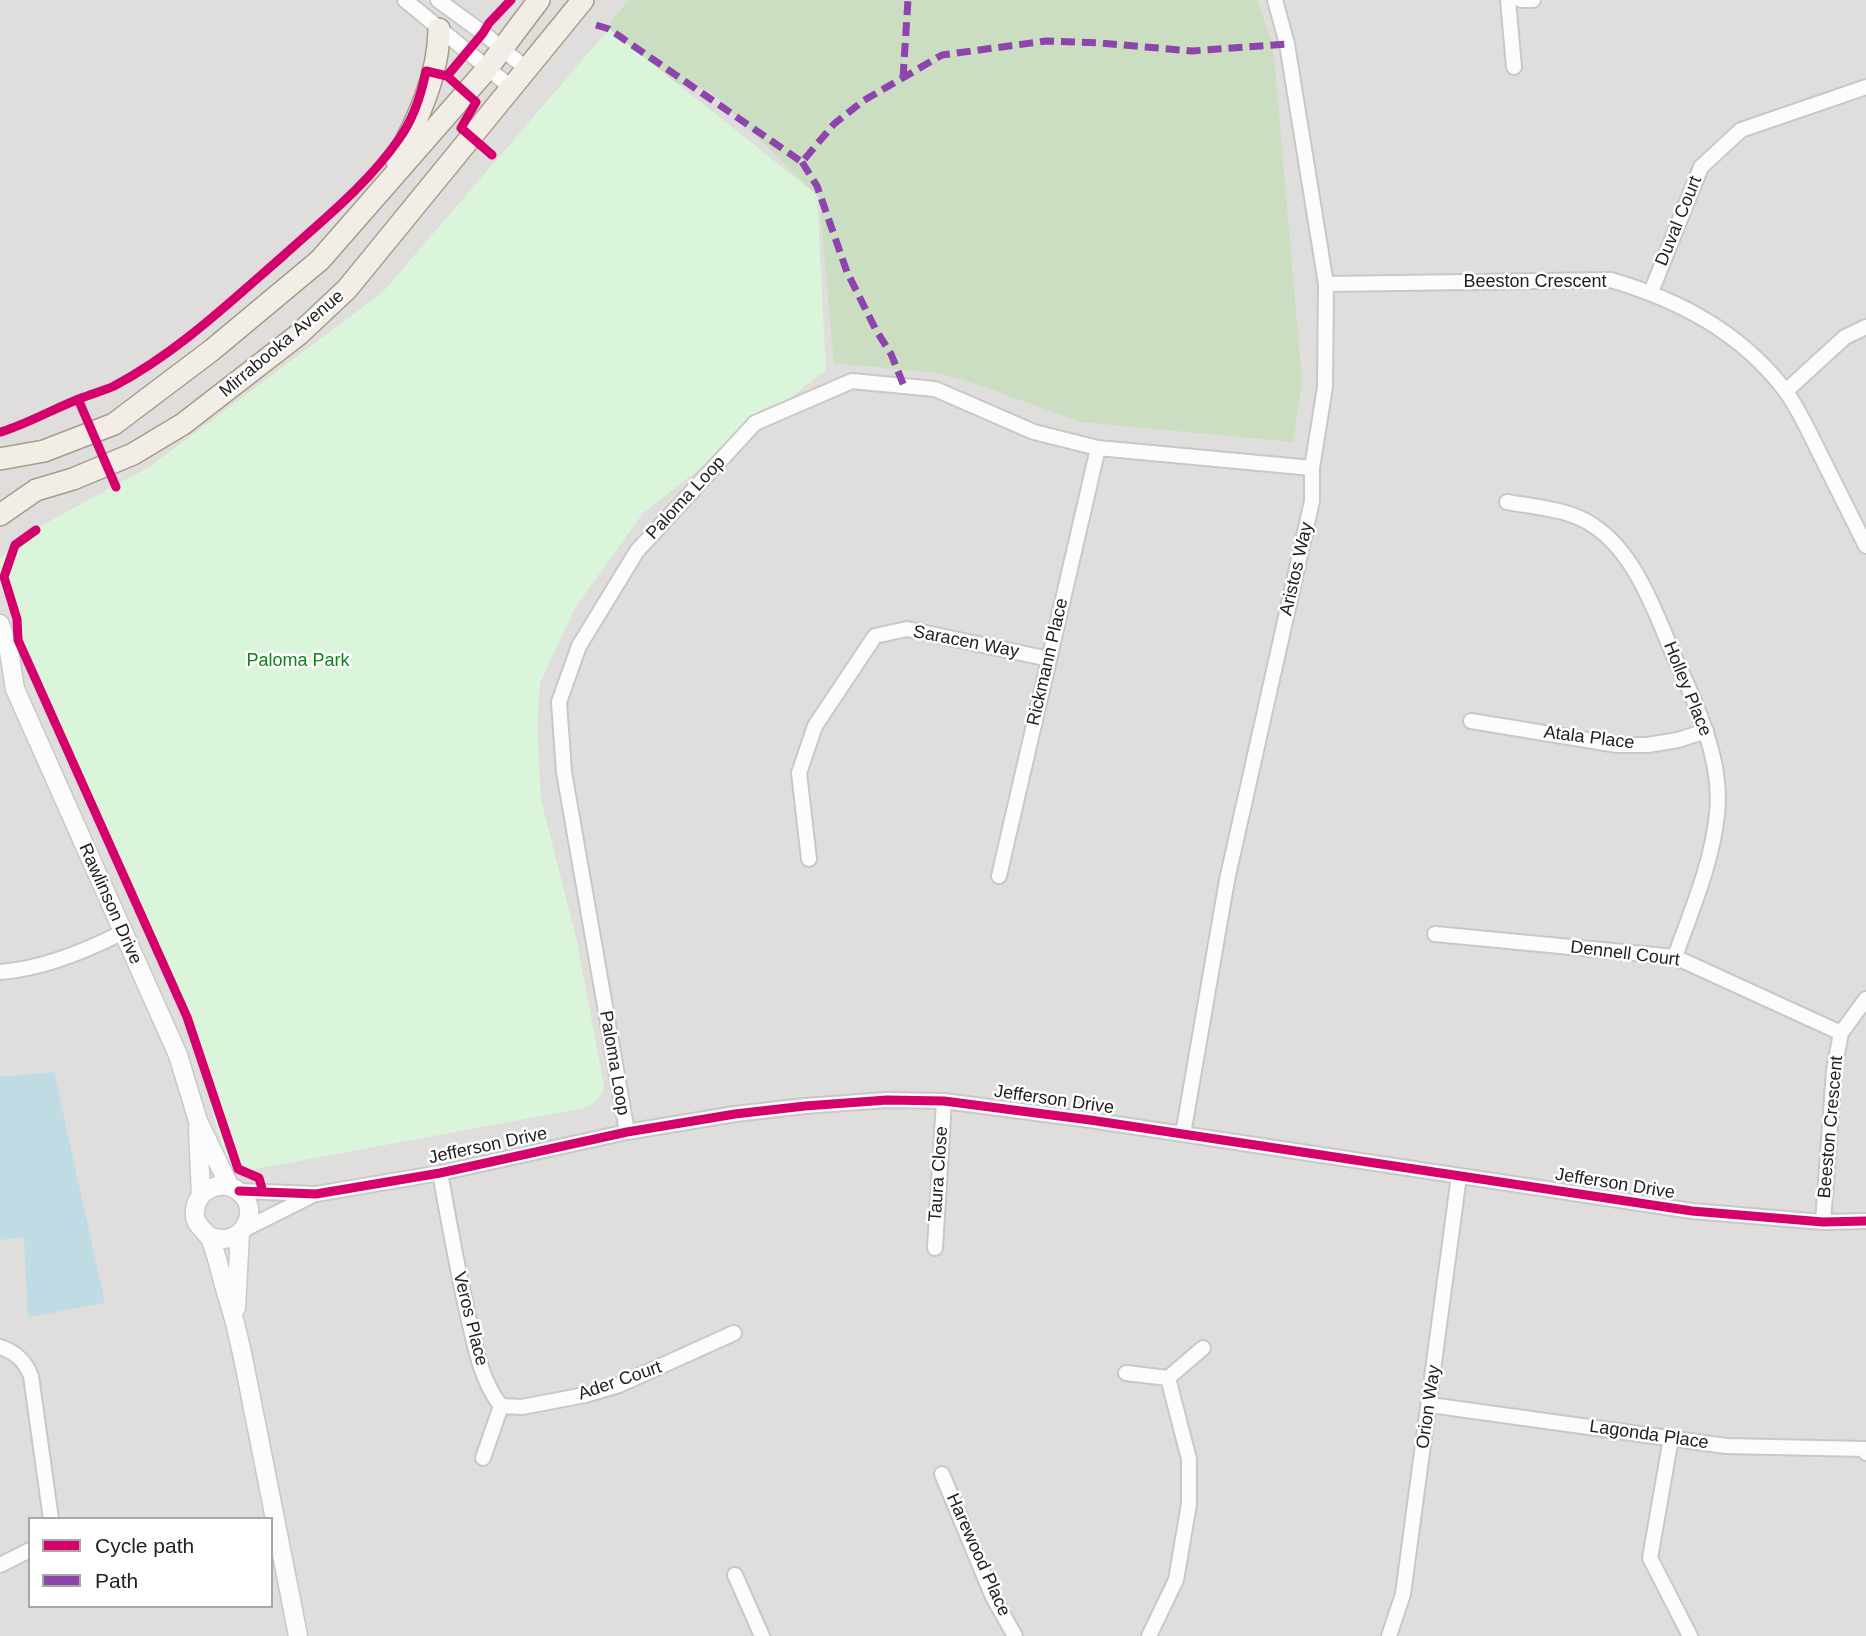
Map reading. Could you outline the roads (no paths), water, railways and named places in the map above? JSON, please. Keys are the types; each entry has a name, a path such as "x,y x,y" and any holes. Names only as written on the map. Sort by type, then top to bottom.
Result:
{"main road":[{"path":"0,459 44,451 114,425 212,350 320,260 486,69 539,0"},
{"name":"Mirrabooka Avenue","path":"0,515 36,490 73,479 133,454 169,433 298,335 347,289 583,0"},
{"path":"379,193 417,118 439,49 439,29"}],"street":[{"path":"405,0 513,89"},
{"path":"438,0 528,70"},
{"name":"Aristos Way","path":"1183,1134 1227,880 1312,501 1312,468 1325,387 1326,284 1287,44 1275,0"},
{"path":"1508,0 1514,67"},
{"path":"1521,0 1533,0"},
{"name":"Duval Court","path":"1651,292 1701,167 1741,130 1866,87"},
{"name":"Beeston Crescent","path":"1326,284 1611,280 1651,292 1687,309 1724,330 1763,365 1786,391 1866,546"},
{"path":"1786,391 1845,337 1866,327"},
{"name":"Paloma Loop","path":"626,1132 564,772 559,702 579,646 637,551 755,423 852,381 935,389 1034,432 1098,448 1312,468"},
{"name":"Rickmann Place","path":"999,876 1098,448"},
{"name":"Holley Place","path":"1507,502 1572,515 1594,525 1615,544 1635,573 1656,614 1706,731 1717,778 1717,813 1707,863 1675,957"},
{"name":"Rawlinson Drive","path":"0,624 9,650 15,689"},
{"name":"Saracen Way","path":"809,859 799,773 815,726 876,636 907,629 1049,659"},
{"name":"Rawlinson Drive","path":"0,670 15,689 178,1055 198,1121 234,1189 246,1200 249,1210 248,1220 242,1231 236,1322"},
{"name":"Atala Place","path":"1471,721 1617,745 1678,740 1706,731"},
{"path":"0,972 48,962 122,932"},
{"name":"Dennell Court","path":"1435,934 1675,957 1841,1032"},
{"name":"Beeston Crescent","path":"1823,1222 1834,1070 1841,1032 1866,999"},
{"name":"Jefferson Drive","path":"234,1189 316,1194 440,1173 626,1132 735,1114 887,1100 944,1101 1183,1134 1692,1212 1823,1222 1866,1221"},
{"name":"Taura Close","path":"935,1248 944,1101"},
{"name":"Rawlinson Drive","path":"198,1121 201,1195 195,1215 198,1225 209,1236 236,1322 298,1636"},
{"name":"Veros Place","path":"440,1173 459,1278 477,1351 488,1386 501,1406"},
{"name":"Orion Way","path":"1389,1636 1403,1594 1459,1176"},
{"path":"201,1195 214,1187 234,1189"},
{"name":"Jefferson Drive","path":"242,1231 316,1194"},
{"path":"209,1236 225,1240 242,1231"},
{"name":"Ader Court","path":"501,1406 522,1407 585,1395 619,1385 734,1333"},
{"path":"0,1347 18,1356 31,1376 51,1517"},
{"path":"1126,1373 1168,1378 1202,1348"},
{"path":"1149,1636 1176,1580 1189,1504 1189,1460 1168,1378"},
{"name":"Lagonda Place","path":"1430,1405 1726,1446 1865,1449 1866,1453"},
{"path":"482,1458 501,1406"},
{"path":"1671,1438 1650,1558 1690,1636"},
{"name":"Harewood Place","path":"942,1474 993,1597 1016,1636"},
{"path":"0,1565 28,1551"},
{"path":"735,1575 762,1636"}],"water":[{"path":"54,1072 105,1303 28,1317 24,1237 0,1240 0,1077"}],"park label":[{"name":"Paloma Park","path":"298,661"}]}
